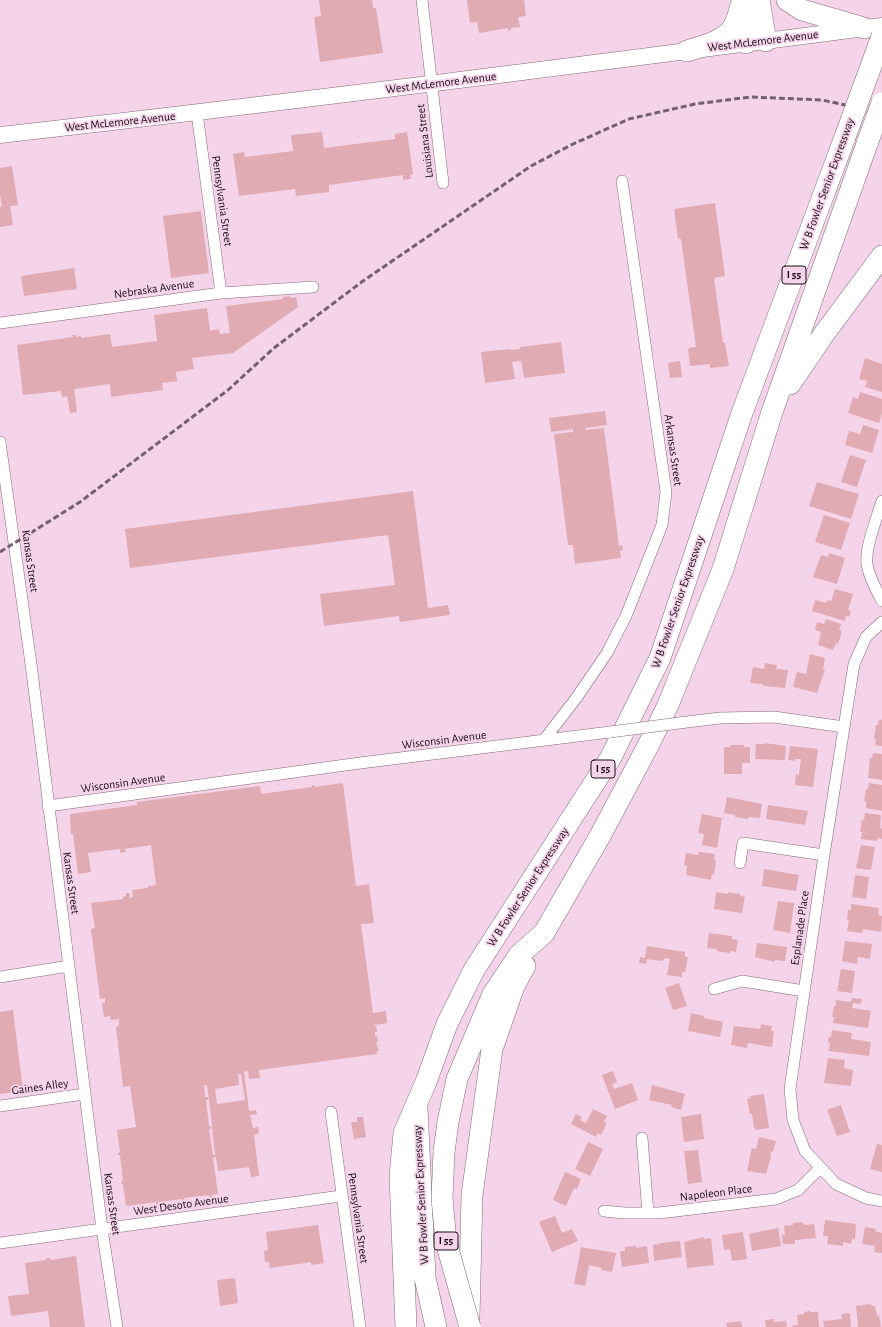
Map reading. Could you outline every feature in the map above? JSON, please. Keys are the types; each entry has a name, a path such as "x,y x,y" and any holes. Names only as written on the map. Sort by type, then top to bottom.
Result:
{"highway":[{"path":"787,0 802,10 876,30"},
{"path":"747,2 756,42"},
{"path":"687,51 718,40 732,30 747,2"},
{"name":"W B Fowler Senior Expressway","path":"436,1327 425,1278 417,1102 426,1082 447,1024 474,970 611,757 660,658 742,413 845,136 876,30"},
{"name":"W B Fowler Senior Expressway","path":"469,1327 446,1242 442,1198 444,1152 448,1122 457,1079 493,994 519,955 544,932 600,836 668,705 723,569 772,412 882,103"},
{"path":"772,412 824,334 882,256"},
{"path":"469,1327 472,1195 492,1049 514,986 544,932"},
{"path":"406,1327 400,1176 404,1132 417,1102"}],"main road":[{"name":"West McLemore Avenue","path":"0,135 197,113 756,42 876,30"}],"street":[{"name":"Louisiana Street","path":"422,0 443,183"},
{"name":"Pennsylvania Street","path":"197,113 221,293"},
{"name":"Arkansas Street","path":"544,740 577,697 607,653 626,616 662,525 666,492 622,181"},
{"name":"Nebraska Avenue","path":"0,323 221,293 313,287"},
{"name":"Kansas Street","path":"0,442 19,575 84,1094 117,1327"},
{"path":"882,501 870,541 867,563 874,588 882,601"},
{"name":"Esplanade Place","path":"882,622 866,637 854,664 824,855 790,1089 793,1120 805,1151 836,1184 866,1198 882,1201"},
{"name":"Wisconsin Avenue","path":"48,806 352,764 720,718 774,716 844,727"},
{"path":"740,863 743,843 824,855"},
{"path":"0,977 69,966"},
{"path":"714,989 742,981 804,992"},
{"name":"Gaines Alley","path":"0,1106 84,1094"},
{"name":"Pennsylvania Street","path":"331,1112 341,1196 360,1327"},
{"path":"642,1138 648,1213"},
{"name":"Napoleon Place","path":"604,1210 624,1214 648,1213 776,1199 798,1190 820,1168"},
{"name":"West Desoto Avenue","path":"0,1243 341,1196"}],"building":[{"path":"319,0 372,0 373,8 376,8 383,53 320,62 314,17 321,16"},
{"path":"467,0 524,0 526,16 518,17 520,27 511,28 511,30 508,31 508,28 479,33 477,22 470,23"},
{"path":"322,132 324,148 395,139 395,134 407,132 413,174 410,175 411,179 403,180 403,175 329,185 329,192 296,196 295,189 239,196 233,154 244,152 245,157 293,151 291,135"},
{"path":"12,166 18,205 10,206 13,225 0,227 0,207 2,206 0,195 0,168"},
{"path":"715,203 725,276 714,278 723,343 725,343 729,366 710,368 710,364 690,366 688,349 696,347 681,239 678,239 674,209"},
{"path":"201,211 209,273 171,278 163,216"},
{"path":"74,268 77,289 24,296 21,276"},
{"path":"290,296 290,298 296,297 298,307 233,353 192,358 194,369 176,372 177,381 162,383 163,390 111,397 110,384 74,389 77,412 70,413 67,396 62,397 61,391 23,395 17,345 73,337 72,335 76,335 76,337 81,336 81,338 110,334 112,347 157,341 154,315 207,308 210,331 219,329 220,334 230,333 226,306 283,299 282,297"},
{"path":"561,342 565,373 524,378 521,361 512,362 515,379 485,383 481,352 520,349 520,347"},
{"path":"865,358 882,364 882,392 865,387 867,381 859,379"},
{"path":"680,361 682,377 670,378 668,363"},
{"path":"860,392 882,399 882,413 879,423 848,413 853,397 858,399"},
{"path":"605,411 607,425 585,428 586,430 604,428 619,546 622,545 623,550 620,551 621,558 575,564 573,545 568,545 554,434 573,432 573,429 551,432 549,418"},
{"path":"863,425 879,430 872,453 845,445 849,431 860,434"},
{"path":"850,455 866,460 857,487 841,482"},
{"path":"817,482 859,494 851,519 809,506"},
{"path":"413,491 428,608 448,605 450,615 400,622 399,616 324,626 320,594 395,585 388,535 130,568 125,529"},
{"path":"824,515 850,523 841,550 815,542"},
{"path":"829,553 845,558 837,584 813,577 821,555 828,557"},
{"path":"835,589 853,594 848,610 851,611 849,617 846,616 845,621 812,611 815,600 826,603 827,600 831,601"},
{"path":"826,619 841,624 839,630 842,631 838,644 836,643 833,650 818,645 821,632 815,630 817,622 824,624"},
{"path":"810,654 825,658 823,669 825,670 817,693 793,687 797,672 806,674"},
{"path":"765,663 777,665 776,671 777,669 788,670 785,688 750,683 753,667 764,669"},
{"path":"879,719 882,720 882,746 875,745 876,739 874,739 876,725 878,725"},
{"path":"765,743 786,746 785,760 755,759 756,744"},
{"path":"730,745 744,745 744,747 750,747 750,763 742,763 742,774 724,774 724,747 730,747"},
{"path":"790,746 818,749 813,787 795,785 796,774 799,775 801,759 795,759 795,761 788,760"},
{"path":"873,753 882,754 882,780 868,778 870,758 872,758"},
{"path":"343,783 356,886 369,884 374,923 361,924 373,1013 386,1011 387,1023 374,1025 376,1026 377,1032 375,1032 375,1036 377,1036 378,1041 376,1042 379,1051 377,1051 377,1054 259,1070 260,1078 249,1079 248,1071 244,1072 249,1110 256,1110 257,1114 250,1115 253,1128 258,1127 259,1133 254,1135 259,1176 251,1177 249,1167 218,1171 216,1157 213,1158 218,1194 211,1195 212,1197 209,1197 209,1195 184,1198 185,1200 182,1201 182,1199 158,1202 158,1204 156,1204 156,1202 126,1206 123,1184 121,1181 123,1181 120,1155 118,1155 120,1152 117,1130 136,1127 130,1086 123,1087 116,1027 119,1026 119,1019 111,1020 110,1016 104,1017 102,1003 105,1003 105,998 100,999 91,929 95,928 91,903 123,899 123,897 126,896 126,893 129,893 130,898 133,897 132,890 148,888 148,886 156,885 151,845 125,849 126,852 120,853 120,849 88,853 91,872 78,874 73,834 71,834 70,814 137,805 137,802 260,786 261,794 312,787 314,785 315,787","holes":["238,1074 241,1074 245,1100 217,1104 215,1089 239,1085","204,1085 207,1085 215,1155 213,1155 209,1129 211,1129 211,1126 209,1126 206,1100 208,1100 208,1097 205,1097"]},
{"path":"869,783 882,785 882,811 866,808 866,801 864,801 866,789 868,789"},
{"path":"727,797 762,804 760,818 749,817 748,819 735,817 735,815 724,813"},
{"path":"768,805 808,811 805,825 766,819"},
{"path":"865,813 881,815 880,828 882,829 882,839 878,838 877,841 861,839 862,832 860,832 862,819 864,820"},
{"path":"702,814 722,818 717,848 702,845 704,834 698,833"},
{"path":"861,845 875,847 871,870 856,868"},
{"path":"699,852 715,854 714,860 716,860 714,875 712,874 711,880 686,875 687,866 684,865 686,853 698,855"},
{"path":"764,869 799,875 796,891 762,886"},
{"path":"855,875 869,877 866,899 852,897"},
{"path":"716,892 740,894 740,896 745,897 742,913 714,909"},
{"path":"778,901 794,903 790,933 773,930"},
{"path":"851,904 879,908 878,915 882,916 881,932 863,929 862,933 847,931 849,920 847,920 848,910 851,910"},
{"path":"709,933 732,936 732,939 738,940 736,952 730,951 730,953 707,948"},
{"path":"845,941 872,944 870,959 858,957 857,964 842,961"},
{"path":"757,943 787,947 785,961 775,960 775,962 755,957"},
{"path":"647,946 685,952 685,957 688,957 685,972 682,972 682,977 667,975 670,959 664,958 663,961 647,959 646,964 639,963 640,957 645,958"},
{"path":"841,969 855,971 852,993 837,991"},
{"path":"679,983 687,1006 673,1010 665,988"},
{"path":"852,998 862,999 861,1004 853,1003 852,1008 871,1011 868,1028 833,1023 834,1017 832,1017 834,1006 836,1006 836,1000 851,1002"},
{"path":"13,1010 23,1091 0,1094 0,1012"},
{"path":"691,1013 704,1016 704,1018 723,1022 720,1037 688,1031"},
{"path":"761,1024 772,1026 771,1031 774,1031 772,1047 748,1043 747,1048 731,1045 734,1026 760,1029"},
{"path":"832,1030 852,1033 851,1039 871,1042 869,1056 829,1051 830,1043 828,1043"},
{"path":"828,1058 845,1060 844,1068 853,1070 851,1086 824,1083"},
{"path":"613,1071 617,1082 612,1084 614,1089 632,1083 638,1100 615,1109 602,1075"},
{"path":"652,1085 685,1094 681,1110 671,1107 672,1105 649,1100"},
{"path":"764,1094 769,1128 755,1130 747,1099 751,1098 750,1096"},
{"path":"841,1105 850,1132 837,1136 827,1110"},
{"path":"593,1109 607,1116 604,1122 607,1123 601,1135 598,1133 596,1137 571,1124 576,1114 582,1117 580,1120 586,1123"},
{"path":"701,1114 704,1139 684,1142 681,1117"},
{"path":"357,1117 363,1117 366,1137 354,1139 351,1122 357,1122"},
{"path":"759,1137 776,1141 773,1152 771,1151 771,1157 766,1174 747,1171 752,1148 756,1149"},
{"path":"588,1142 603,1149 590,1176 575,1169"},
{"path":"877,1144 882,1145 882,1172 870,1169"},
{"path":"698,1150 702,1182 688,1184 684,1151"},
{"path":"565,1172 581,1179 577,1189 574,1188 566,1206 553,1200"},
{"path":"555,1216 562,1233 572,1229 578,1241 552,1252 539,1222"},
{"path":"825,1220 856,1224 855,1239 852,1239 851,1244 843,1242 843,1246 827,1244 828,1236 823,1236"},
{"path":"803,1222 804,1225 814,1224 816,1238 795,1240 795,1244 783,1244 782,1235 785,1235 784,1226"},
{"path":"318,1225 324,1263 311,1265 311,1262 270,1268 269,1262 265,1262 264,1251 268,1250 266,1232"},
{"path":"865,1227 876,1229 875,1231 882,1233 882,1253 874,1252 875,1246 862,1244"},
{"path":"778,1228 781,1246 752,1251 749,1234"},
{"path":"743,1232 747,1259 732,1261 730,1249 724,1250 722,1235"},
{"path":"704,1237 704,1239 711,1238 714,1265 687,1268 684,1242"},
{"path":"680,1241 682,1257 654,1261 653,1245"},
{"path":"636,1246 636,1248 647,1246 649,1263 622,1267 620,1251 625,1251 625,1247"},
{"path":"581,1247 616,1253 612,1272 601,1270 602,1268 589,1265 585,1286 574,1284"},
{"path":"76,1256 85,1327 50,1327 48,1311 11,1316 8,1296 29,1294 25,1263 46,1260 46,1258 50,1258 51,1260"},
{"path":"235,1278 238,1303 220,1306 217,1280"},
{"path":"871,1304 872,1306 875,1306 877,1316 879,1315 881,1327 858,1327 856,1306"},
{"path":"810,1311 810,1313 818,1312 819,1327 792,1327 798,1325 797,1315"},
{"path":"850,1313 851,1327 824,1327 823,1321 842,1319 841,1314"},
{"path":"774,1319 774,1322 786,1321 787,1327 766,1327 765,1320"},
{"path":"741,1321 742,1327 727,1327 726,1323"}],"railway":[{"path":"0,552 80,502 228,390 274,348 363,281 531,166 571,145 629,119 695,104 750,97 822,100 882,113"}]}
